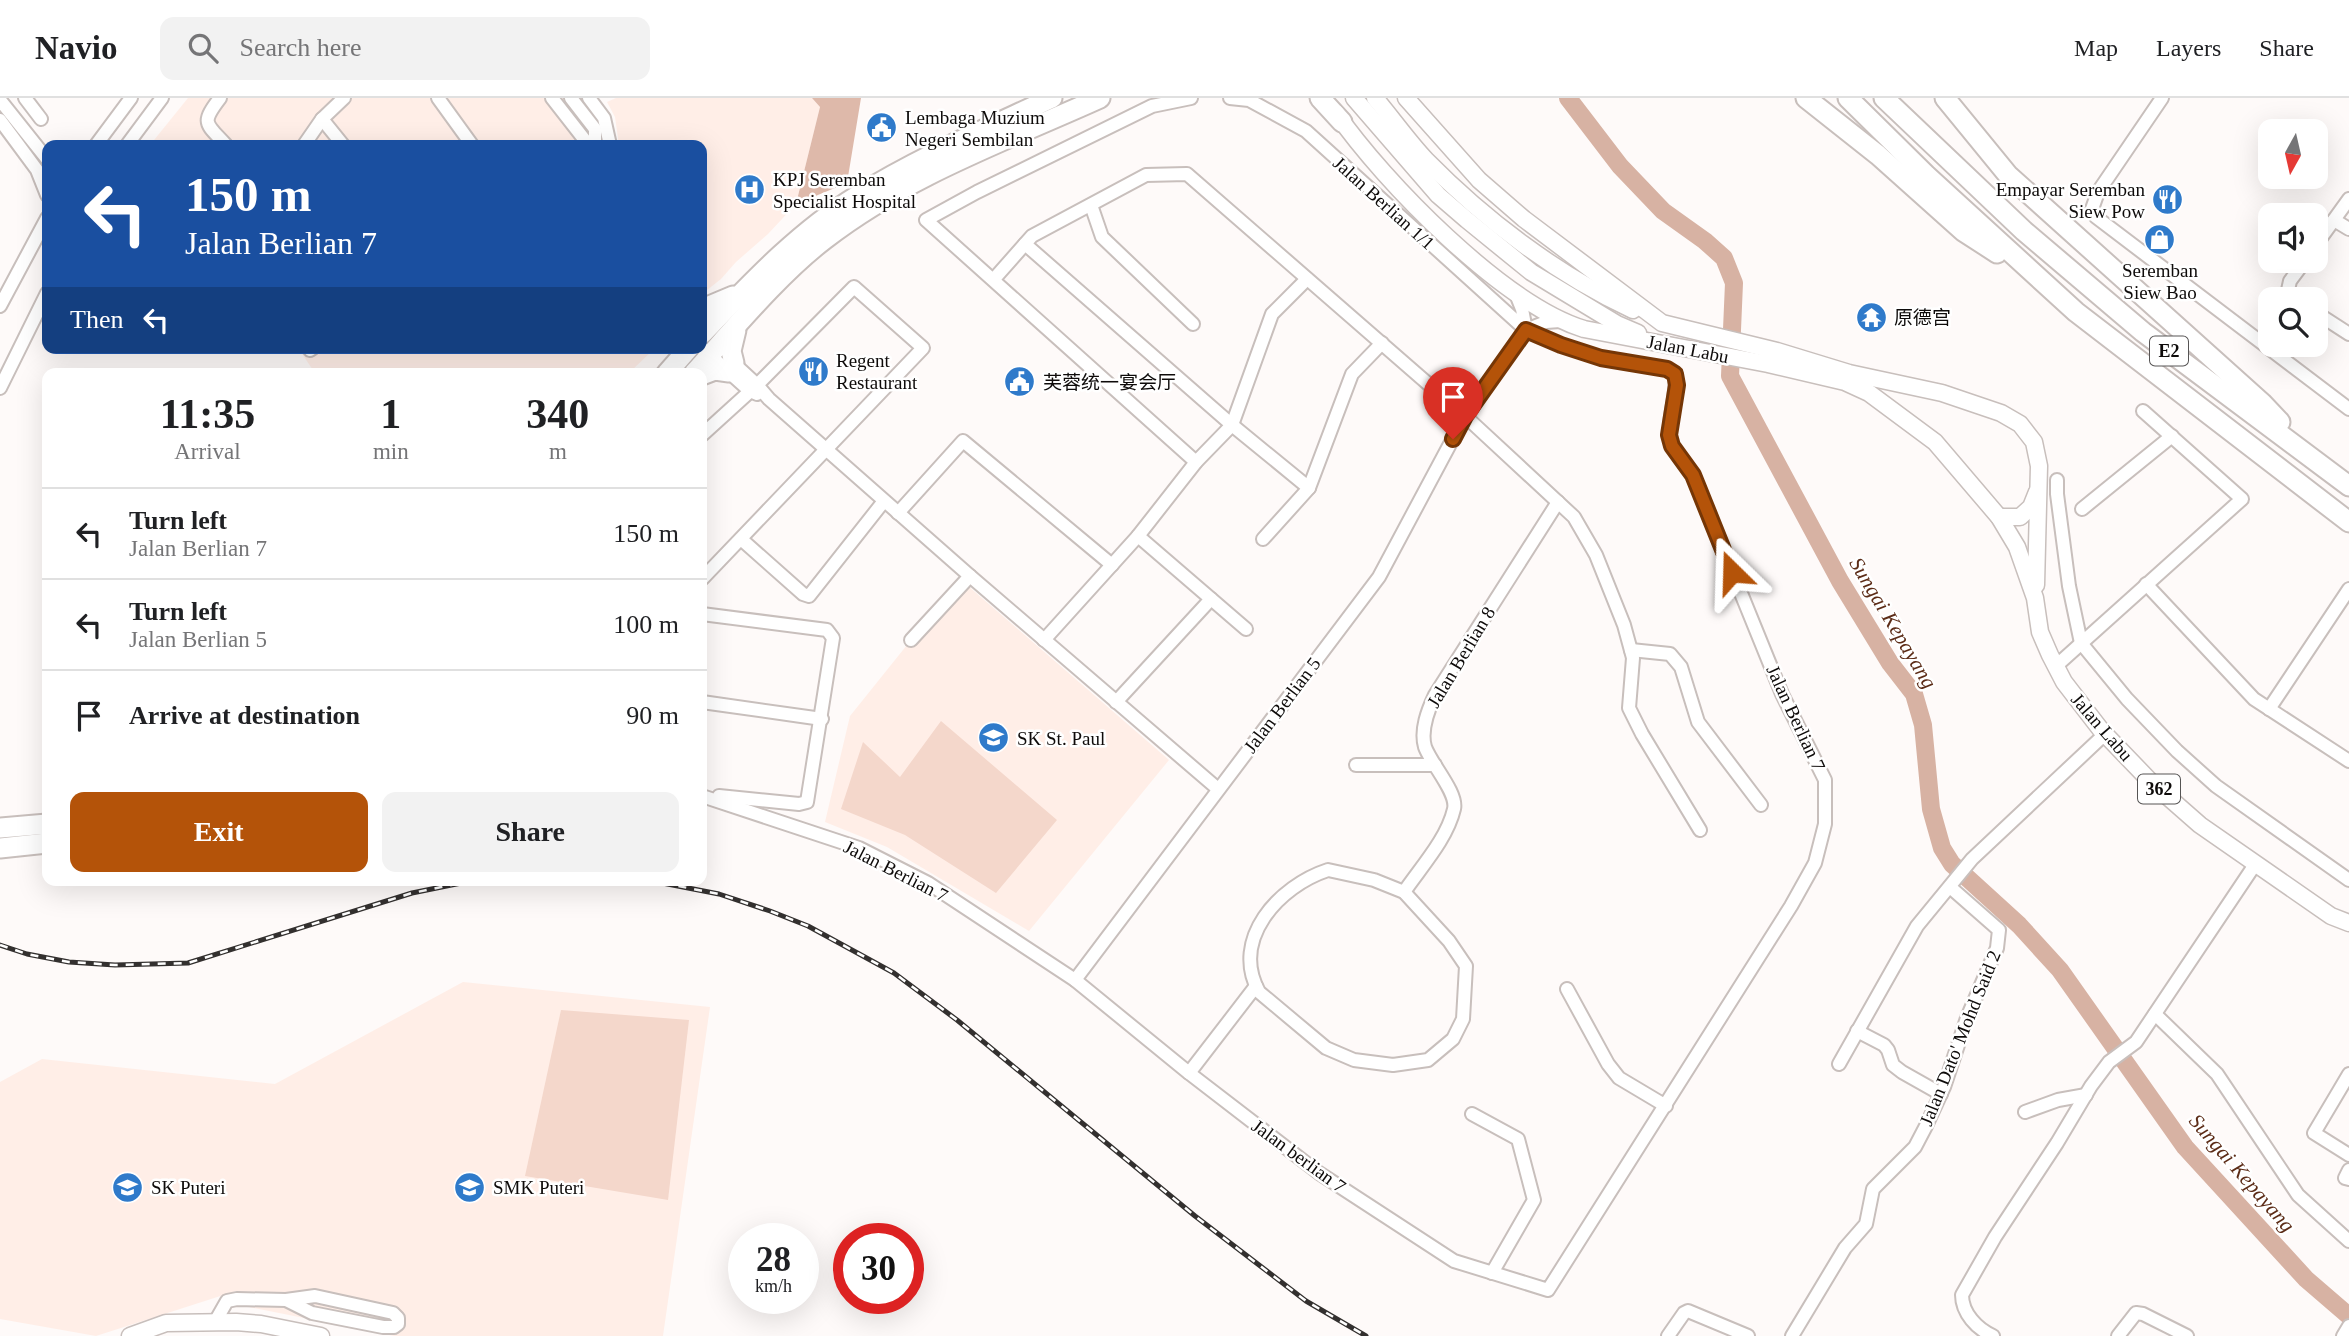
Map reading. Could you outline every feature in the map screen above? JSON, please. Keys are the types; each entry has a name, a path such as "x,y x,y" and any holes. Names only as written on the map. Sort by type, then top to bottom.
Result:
{"highway":[{"path":"707,330 741,293 810,229 855,197 915,163 1052,98"},
{"path":"709,350 738,325 787,273 823,240 862,212 922,179 1100,98"},
{"path":"1323,98 1342,122"},
{"path":"1806,98 1878,155 1963,231 2045,285"},
{"name":"E2","path":"1848,98 1926,175 2076,312 2349,522"},
{"name":"E2","path":"1884,98 2024,231 2143,332 2349,486"},
{"path":"1945,98 2008,174 2262,403 2319,464"},
{"path":"707,307 741,293"},
{"path":"707,373 731,368 731,351 738,325"},
{"path":"671,368 683,354"},
{"path":"0,828 42,824"},
{"path":"0,848 42,844"}],"main road":[{"path":"1354,98 1437,195 1473,214 1611,300 1662,323"},
{"path":"1375,98 1473,214 1531,272 1617,324 1663,344"},
{"name":"Jalan Labu","path":"1406,98 1479,180 1524,219 1662,323 1845,382 1868,393 1935,443 1999,517 2017,547 2035,598"},
{"name":"Jalan Labu","path":"1342,122 1424,215 1517,294 1560,321 1584,329 1663,344 1773,358 1942,393 2001,413 2020,424 2034,442 2039,467 2035,598 2040,632 2069,688 2105,734 2151,782 2200,825 2331,916 2349,923"},
{"path":"1999,517 2020,517 2031,507 2038,490"},
{"path":"176,1336 210,1323"},
{"path":"130,1336 166,1324 210,1323 261,1324 289,1333 321,1336"}],"street":[{"path":"24,98 41,119"},
{"path":"100,140 131,98"},
{"path":"131,140 163,98"},
{"path":"220,98 206,120 222,140"},
{"path":"307,140 322,119 344,98"},
{"path":"438,98 468,140"},
{"path":"552,98 583,140"},
{"path":"571,98 595,129"},
{"path":"589,98 604,118 609,140"},
{"path":"1191,98 1152,106 926,220 1196,462"},
{"name":"Jalan Berlian 1/1","path":"1230,98 1249,100 1306,131 1526,330"},
{"path":"2162,98 2098,192 2092,209 2096,217 2349,409"},
{"path":"0,100 42,153"},
{"path":"587,140 604,118"},
{"path":"322,119 339,140"},
{"path":"0,120 37,170 42,182"},
{"path":"994,279 1032,236 1146,176 1187,174 1465,416 1574,517 1596,555 1625,625 1633,658 1629,708 1700,830"},
{"path":"2328,228 2349,200"},
{"path":"1091,205 1102,237 1193,324"},
{"path":"2334,220 2349,229"},
{"path":"0,306 42,227"},
{"path":"1026,244 1232,425 1309,488"},
{"path":"1044,640 1138,536 1196,462 1232,425 1272,314 1307,279"},
{"path":"707,430 854,287 923,348 707,574"},
{"path":"1517,294 1526,330 1546,322 1560,321"},
{"path":"0,388 42,303"},
{"path":"2328,320 2349,334"},
{"name":"Jalan Berlian 5","path":"1074,980 1379,577 1465,416 1526,330"},
{"name":"Jalan Berlian 7","path":"1526,330 1601,358 1667,369 1675,374 1677,385 1669,435 1672,446 1693,475 1782,694 1825,780 1825,824 1815,863 1666,1106 1548,1290"},
{"path":"1263,540 1309,488 1352,374 1382,344"},
{"path":"709,350 1218,789"},
{"path":"2056,666 2242,499 2143,411"},
{"path":"2082,509 2172,436"},
{"path":"898,513 962,441 1112,565"},
{"path":"2057,480 2069,586 2081,643 2127,699 2177,751 2216,786 2349,880"},
{"path":"741,539 803,594 809,596 884,501"},
{"name":"Jalan Berlian 8","path":"1404,892 1443,835 1455,808 1454,795 1425,745 1426,717 1435,695 1558,502"},
{"path":"1138,536 1246,629"},
{"path":"911,640 970,576"},
{"path":"2146,584 2254,699 2348,760"},
{"path":"2269,709 2349,589"},
{"path":"1116,702 1211,599"},
{"path":"707,615 827,630 833,638 807,802 799,804 725,795 708,797"},
{"path":"1630,650 1670,654 1681,667 1698,722 1761,804"},
{"path":"707,703 822,719"},
{"path":"1839,1064 1917,926 1972,859 2105,734"},
{"path":"1356,765 1435,765"},
{"name":"Jalan Berlian 7","path":"708,797 871,854 928,883 1074,980"},
{"path":"1993,1336 1969,1319 1962,1295 1995,1237 2085,1095 2109,1062 2136,1042 2256,863"},
{"path":"1328,870 1346,873 1404,892 1449,941 1466,966 1463,1019 1453,1039 1429,1060 1393,1065 1354,1060 1326,1048 1259,992 1252,979 1250,945 1257,929 1269,910 1310,876 1328,870"},
{"name":"Jalan Dato' Mohd Said 2","path":"1792,1336 1845,1248 1866,1224 1873,1189 1915,1147 1941,1094 1967,1018 1997,948 1999,930 1952,885"},
{"name":"Jalan berlian 7","path":"1074,980 1319,1173 1454,1261 1548,1290"},
{"path":"1189,1073 1256,986"},
{"path":"1567,989 1619,1079 1666,1106"},
{"path":"2155,1014 2217,1074 2298,1195 2349,1241"},
{"path":"1857,1031 1884,1045 1893,1065 1902,1072 1941,1094"},
{"path":"2349,1074 2314,1133 2349,1155"},
{"path":"2025,1112 2058,1100 2085,1095"},
{"path":"1472,1114 1518,1139 1534,1200 1492,1273"},
{"path":"2349,1170 2345,1178 2349,1179"},
{"path":"210,1323 227,1301 286,1300 315,1296 393,1313 398,1318 398,1324 394,1327 383,1327 312,1313 286,1300"},
{"path":"1668,1336 1688,1311 1748,1336"},
{"path":"2118,1336 2136,1313 2187,1336"}],"shaded area":[{"path":"188,98 569,98 592,139 592,140 154,140"},
{"name":"KPJ Seremban Specialist Hospital","path":"616,98 812,98 820,107 796,204 768,234 707,290 707,140 618,140 615,117 607,102"},
{"path":"812,98 861,98 847,183 796,204 820,107"},
{"path":"302,354 649,354 634,368 312,368"},
{"name":"SK St. Paul","path":"960,579 1169,760 1029,931 887,847 825,822 850,716"},
{"path":"941,721 1057,820 996,893 905,835 841,809 863,742 900,777"},
{"name":"SMK Puteri","path":"463,982 710,1007 663,1336 394,1336 234,1304 236,1291 96,1336 0,1319 0,1082 42,1059 275,1084"},
{"path":"561,1010 689,1020 668,1200 525,1176"}],"waterway":[{"name":"Sungai Kepayang","path":"1568,98 1620,166 1663,211 1724,258 1734,283 1730,376 1840,581 1890,663 1914,694 1923,725 1931,809 1942,848 1952,864 2019,925 2060,970 2185,1147 2306,1279 2349,1316"}],"railway":[{"path":"0,945 27,954 69,962 115,965 188,963 412,893 446,886"},
{"path":"678,886 719,894 808,926 894,973 957,1020 1195,1216 1306,1301 1366,1336"}],"place":[{"name":"Lembaga Muzium Negeri Sembilan","path":"882,128"},
{"name":"KPJ Seremban Specialist Hospital","path":"750,190"},
{"name":"Empayar Seremban Siew Pow","path":"2168,200"},
{"name":"Seremban Siew Bao","path":"2160,239"},
{"name":"原德宫","path":"1871,317"},
{"name":"Regent Restaurant","path":"813,371"},
{"name":"芙蓉统一宴会厅","path":"1020,382"},
{"name":"SK St. Paul","path":"994,738"},
{"name":"SK Puteri","path":"128,1187"},
{"name":"SMK Puteri","path":"470,1187"}],"route":[{"path":"1453,439 1465,416 1526,330 1601,358 1667,369 1675,374 1677,385 1669,435 1672,446 1693,475 1732,572"}]}
